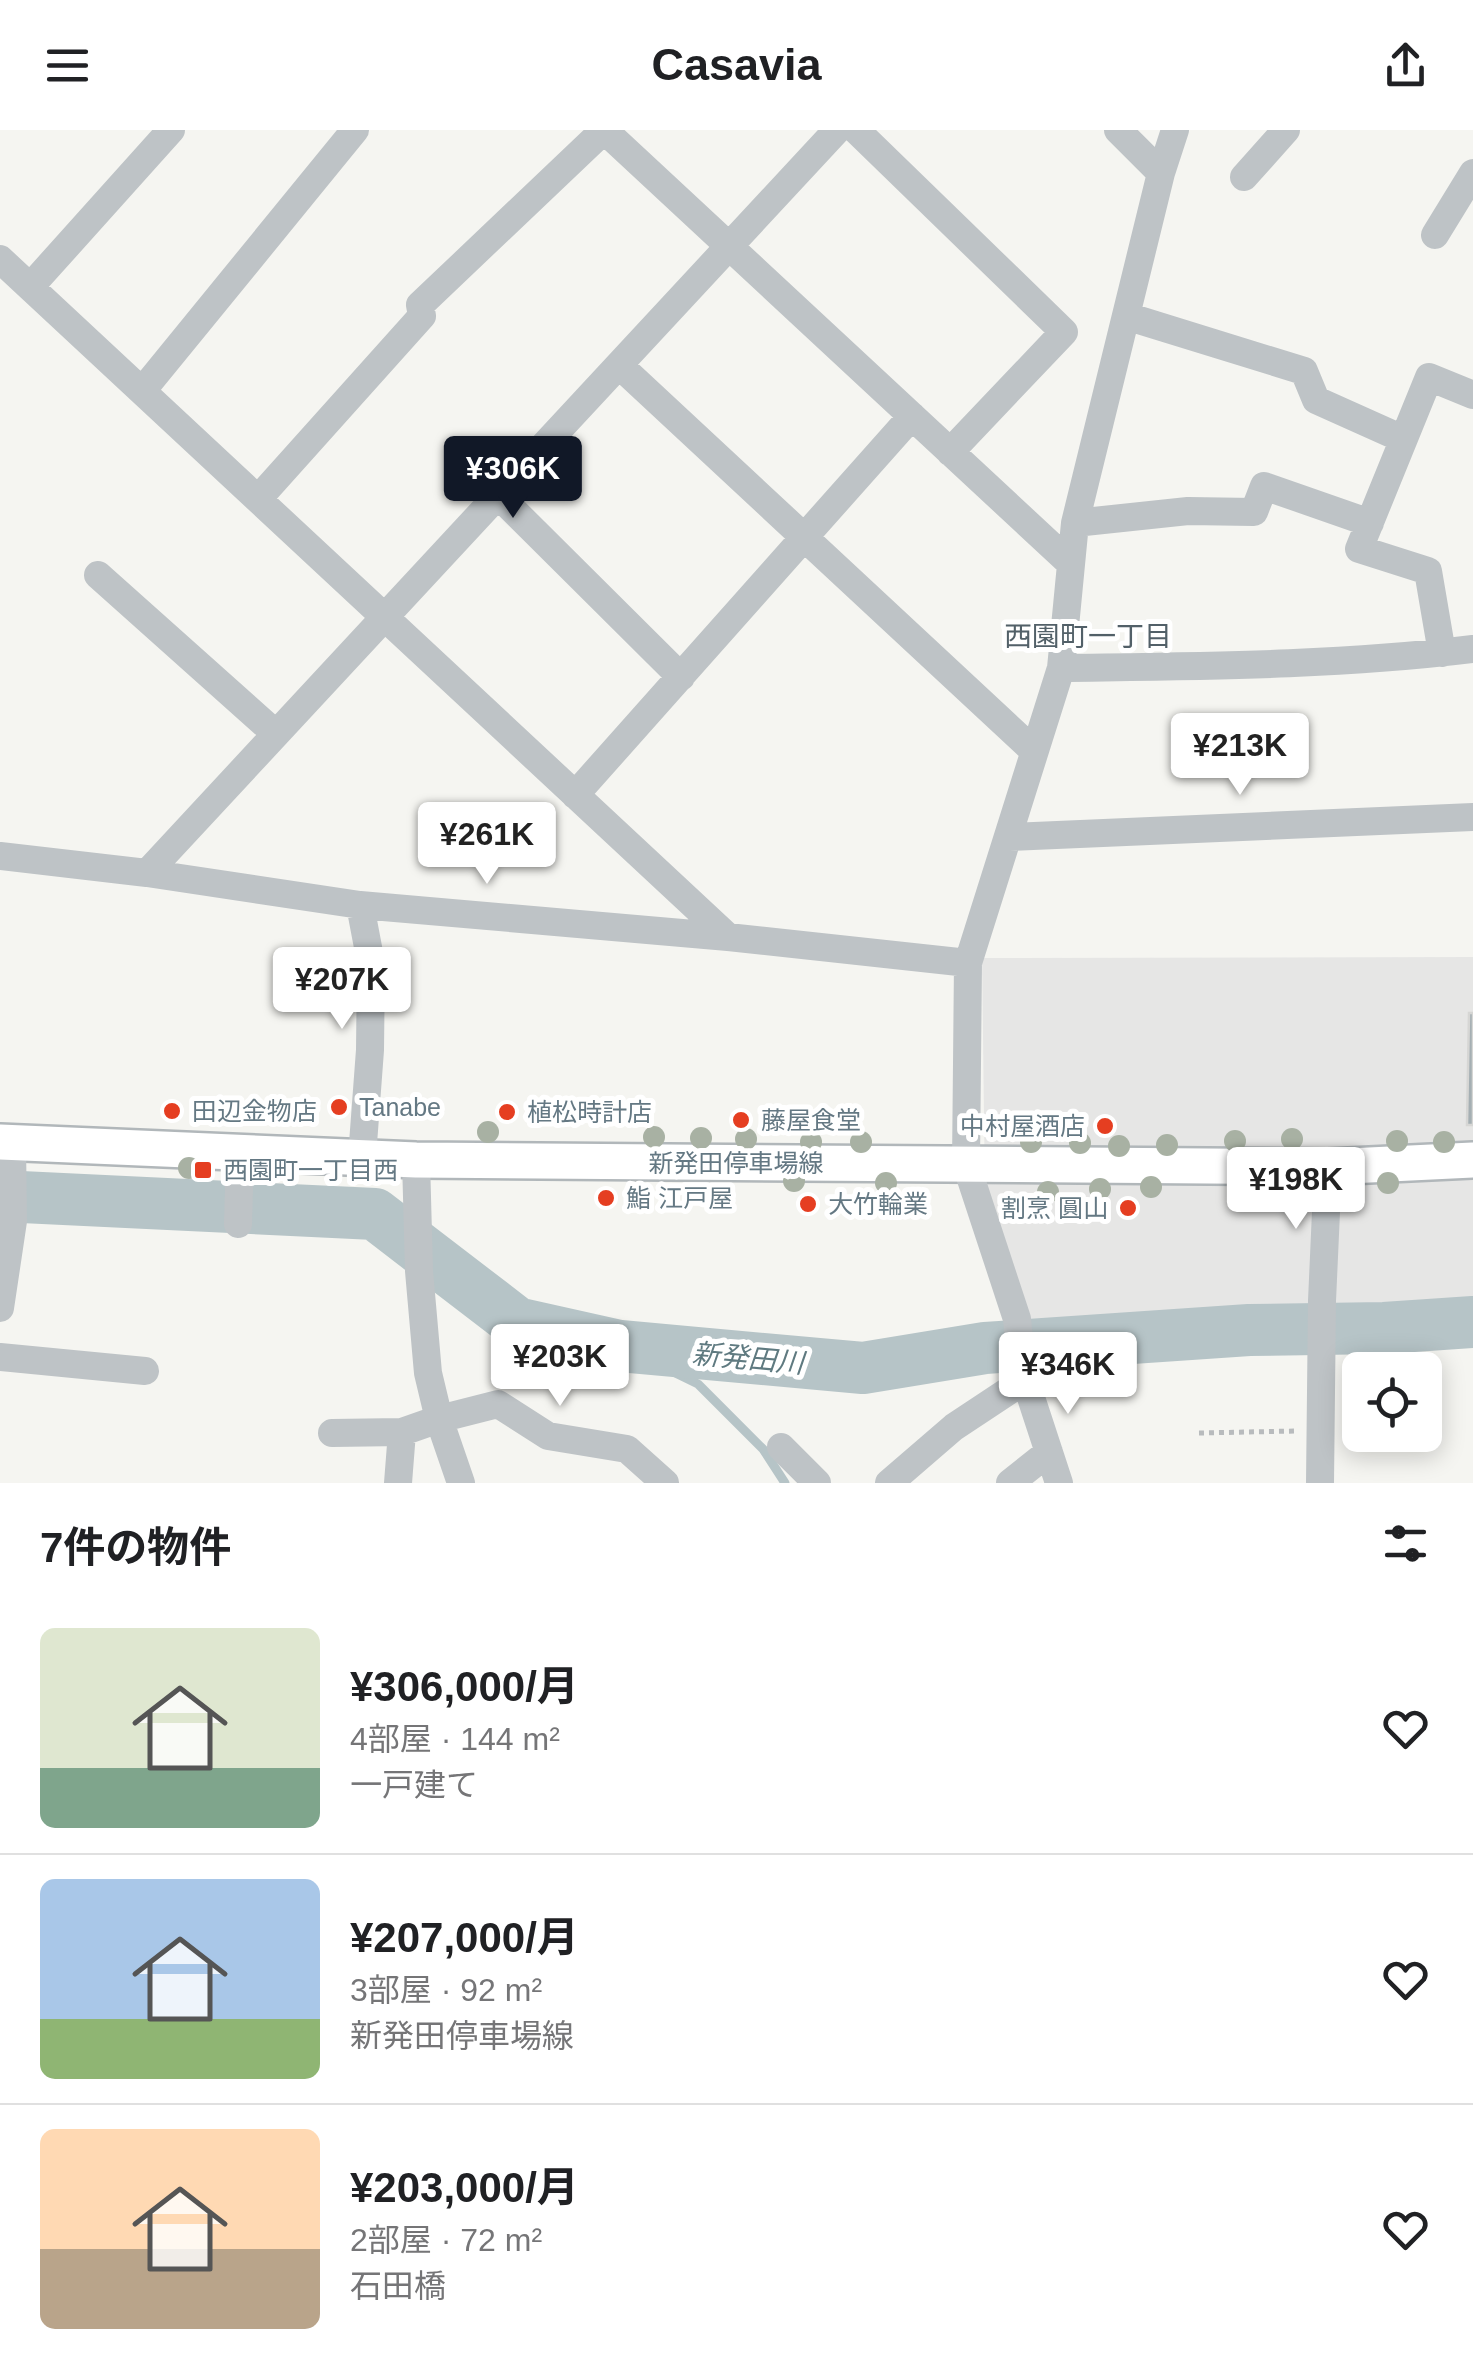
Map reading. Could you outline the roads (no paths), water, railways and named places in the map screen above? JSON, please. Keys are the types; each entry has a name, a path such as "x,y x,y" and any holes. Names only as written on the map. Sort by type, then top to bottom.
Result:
{"main road":[{"name":"新発田停車場線","path":"8,1154 240,1168 362,1157 1328,1167 1473,1160"}],"street":[{"path":"30,287 170,130"},
{"path":"142,391 356,130"},
{"path":"258,499 422,316 420,304 604,130 1070,563"},
{"path":"147,872 837,130"},
{"path":"856,130 1064,332 950,452"},
{"path":"1118,130 1161,172"},
{"path":"1059,1483 1023,1375 1017,1319 966,1164 968,963 1061,668 1076,523 1174,130"},
{"path":"1244,177 1286,130"},
{"path":"1435,235 1473,174"},
{"path":"0,258 728,937"},
{"path":"1126,316 1304,371 1316,400 1402,439"},
{"path":"619,365 1034,751"},
{"path":"1442,653 1428,571 1359,549 1429,377 1473,395"},
{"path":"575,795 912,416"},
{"path":"1076,523 1188,511 1254,512 1264,486 1370,523"},
{"path":"498,494 681,677"},
{"path":"98,575 276,734"},
{"path":"1061,668 1270,664 1473,649"},
{"path":"1009,836 1473,817"},
{"path":"0,856 147,872 360,905 728,937 968,963"},
{"path":"360,905 371,963 370,1050 362,1157"},
{"path":"0,1308 13,1222 8,1154"},
{"path":"416,1160 419,1271 428,1373 461,1483"},
{"path":"1320,1483 1328,1167"},
{"path":"238,1224 240,1168"},
{"path":"0,1357 145,1371"},
{"path":"889,1483 1023,1375"},
{"path":"332,1434 402,1432 439,1418 498,1404 548,1436 627,1449 666,1483"},
{"path":"398,1483 402,1432"},
{"path":"781,1447 817,1483"},
{"path":"1010,1483 1049,1452"}],"waterway":[{"name":"新発田川","path":"0,1196 375,1214 517,1323 620,1346 863,1368 985,1348 1249,1330 1473,1322"},
{"path":"620,1346 698,1384 763,1449 785,1483"}],"place":[{"name":"Tanabe","path":"339,1107"},
{"name":"田辺金物店","path":"172,1111"},
{"name":"植松時計店","path":"507,1112"},
{"name":"藤屋食堂","path":"741,1120"},
{"name":"中村屋酒店","path":"1105,1126"},
{"name":"西園町一丁目西","path":"203,1170"},
{"name":"鮨 江戸屋","path":"606,1198"},
{"name":"大竹輪業","path":"808,1204"},
{"name":"割烹 圓山","path":"1128,1208"}],"district":[{"name":"西園町一丁目","path":"1088,636"}]}
